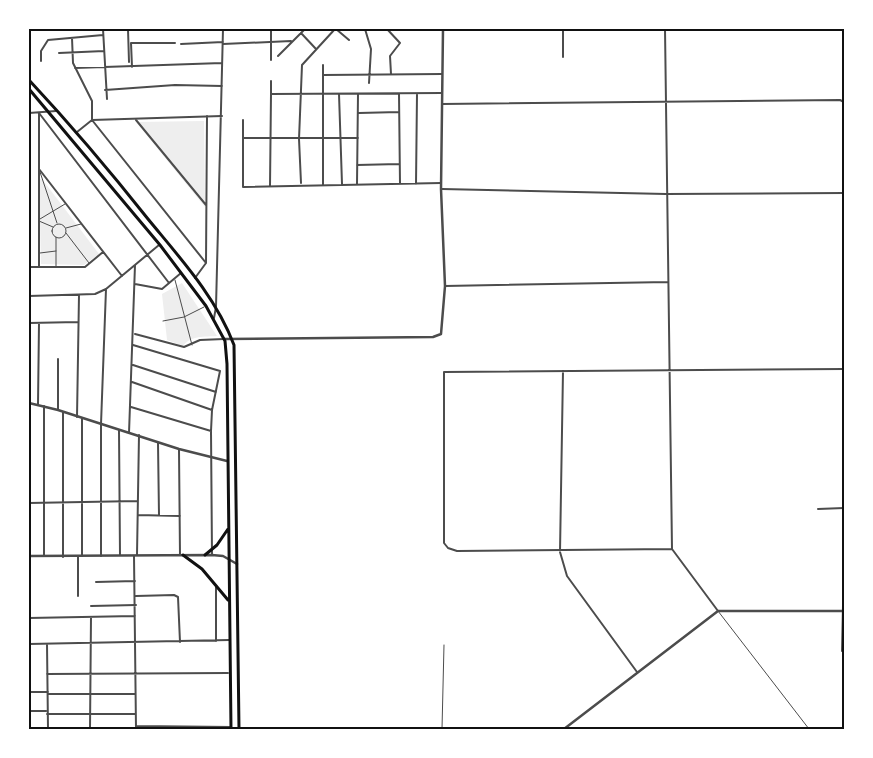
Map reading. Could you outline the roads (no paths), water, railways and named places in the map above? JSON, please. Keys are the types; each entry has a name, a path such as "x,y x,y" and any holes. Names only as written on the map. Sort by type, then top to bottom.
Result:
{"main road":[{"path":"29,80 77,132 195,278 216,307 232,340 238,564 239,729"},
{"path":"29,89 160,245 206,306 224,339 227,364 228,674 231,728"},
{"path":"205,555 212,550 228,529"},
{"path":"181,555 202,569 229,601"}],"street":[{"path":"102,29 107,99"},
{"path":"128,29 129,62"},
{"path":"214,318 216,307 222,116 223,29"},
{"path":"271,29 271,60"},
{"path":"278,56 305,29"},
{"path":"300,185 299,139 302,65 336,29 348,40"},
{"path":"365,29 371,49 369,83"},
{"path":"387,29 400,44 390,56 391,74"},
{"path":"134,334 184,347 200,340 439,336 443,330 445,286 441,189 443,29"},
{"path":"563,29 563,57"},
{"path":"666,29 668,370 672,549 809,729"},
{"path":"301,33 316,49"},
{"path":"41,61 41,51 48,40 103,35"},
{"path":"72,38 74,68 92,100 92,120 206,263"},
{"path":"181,44 292,41"},
{"path":"132,67 131,43 175,43"},
{"path":"59,53 104,51"},
{"path":"74,68 222,63"},
{"path":"323,65 323,185"},
{"path":"323,75 442,74"},
{"path":"270,186 271,81"},
{"path":"105,90 175,85 222,86"},
{"path":"271,94 442,94"},
{"path":"339,94 342,185"},
{"path":"357,184 358,94"},
{"path":"399,94 400,184"},
{"path":"416,184 417,94"},
{"path":"442,104 840,100 844,102"},
{"path":"29,113 58,111"},
{"path":"358,114 399,112"},
{"path":"38,266 39,113"},
{"path":"39,113 169,283"},
{"path":"195,278 206,263 207,116"},
{"path":"77,132 92,120 222,116"},
{"path":"136,120 206,205"},
{"path":"243,120 244,187 441,184"},
{"path":"243,138 358,138"},
{"path":"357,166 400,164"},
{"path":"39,169 122,276"},
{"path":"39,169 57,224 65,228 81,224"},
{"path":"441,189 666,194 844,193"},
{"path":"38,220 65,204"},
{"path":"38,220 53,226"},
{"path":"56,267 56,237 51,232 53,226 57,224"},
{"path":"65,228 65,232 90,264"},
{"path":"56,237 60,238 65,232"},
{"path":"29,296 95,294 106,289 160,245"},
{"path":"38,254 56,251"},
{"path":"29,266 86,267 103,252"},
{"path":"129,433 133,364 135,265"},
{"path":"134,284 162,289 181,273"},
{"path":"174,279 192,345"},
{"path":"445,286 668,282"},
{"path":"101,556 101,424 106,289"},
{"path":"78,417 79,295"},
{"path":"163,321 184,317 206,306"},
{"path":"29,323 78,322"},
{"path":"38,404 39,323"},
{"path":"133,346 220,371 212,410 211,431 212,555"},
{"path":"58,359 58,410"},
{"path":"133,364 216,392"},
{"path":"672,549 560,552 457,551 448,548 444,543 444,372 844,369"},
{"path":"563,371 560,552 567,576 638,673"},
{"path":"131,381 212,410"},
{"path":"29,403 58,410 212,459 228,461"},
{"path":"44,406 44,556"},
{"path":"131,406 211,431"},
{"path":"63,412 63,557"},
{"path":"82,419 82,556"},
{"path":"119,430 120,555"},
{"path":"139,436 135,616 136,728 231,728"},
{"path":"158,442 159,515"},
{"path":"179,449 181,555"},
{"path":"29,503 138,502"},
{"path":"818,509 844,508"},
{"path":"138,515 180,516"},
{"path":"29,556 212,555 228,558 238,564"},
{"path":"78,556 78,596"},
{"path":"842,651 844,560"},
{"path":"96,582 136,580"},
{"path":"216,584 216,641"},
{"path":"136,596 174,595 178,597 180,642"},
{"path":"91,606 136,605"},
{"path":"564,729 718,611 844,611"},
{"path":"29,618 135,616"},
{"path":"90,729 91,617"},
{"path":"29,644 229,640"},
{"path":"47,644 48,729"},
{"path":"442,729 444,645"},
{"path":"47,674 228,674"},
{"path":"29,692 90,695 135,694"},
{"path":"29,711 90,715 136,714"}]}
